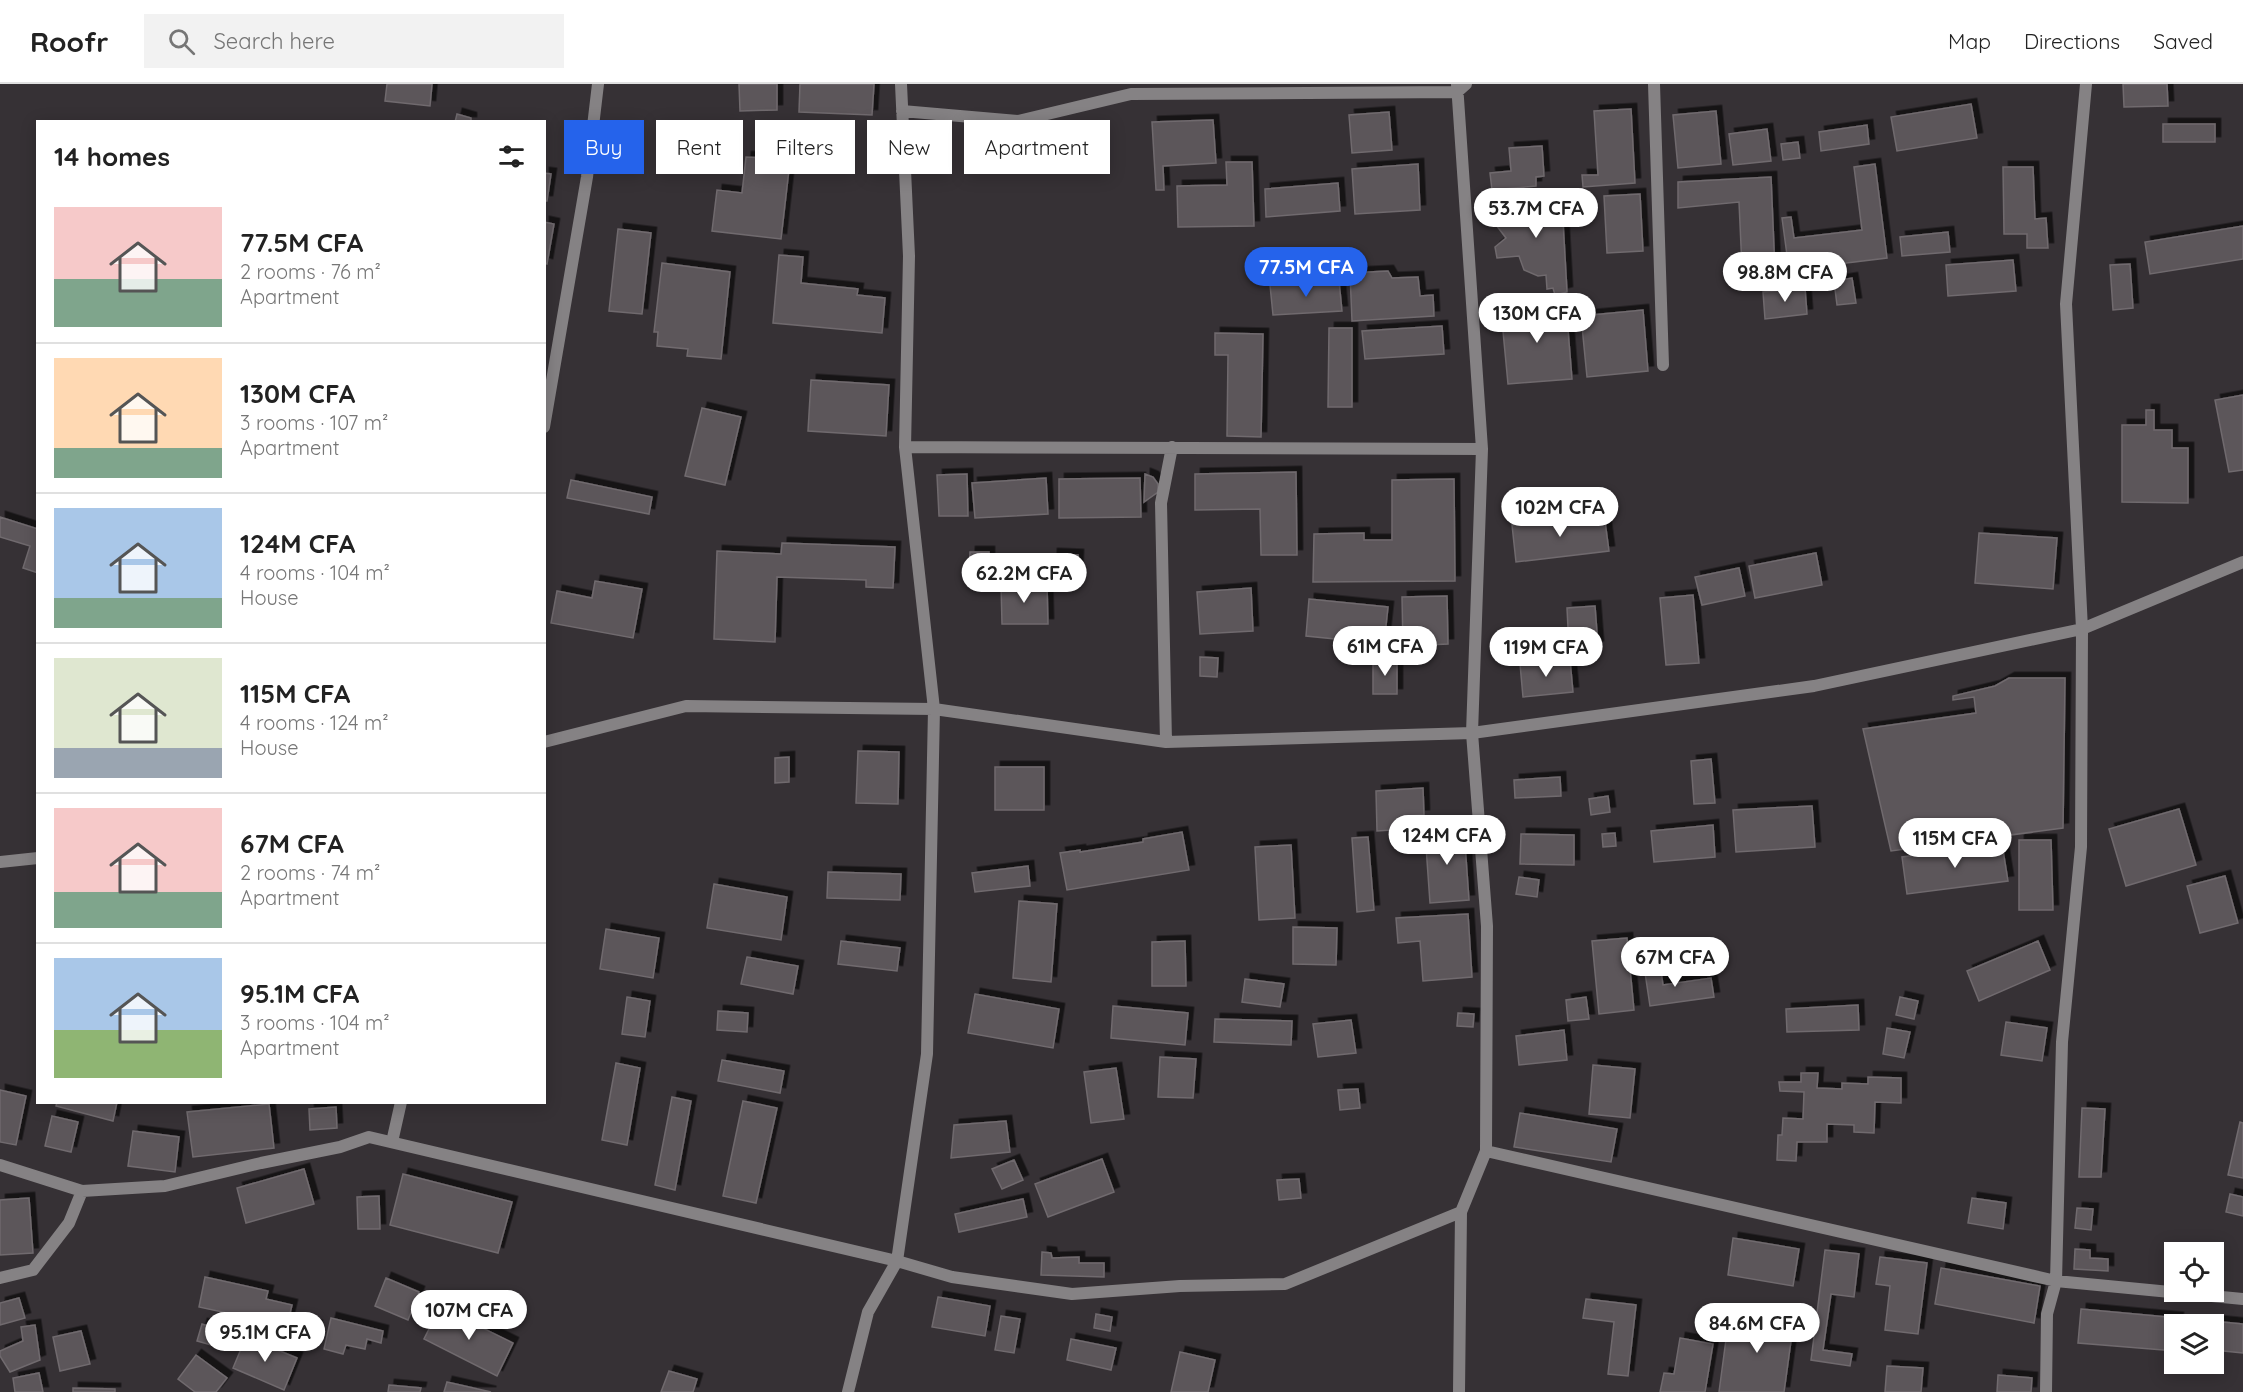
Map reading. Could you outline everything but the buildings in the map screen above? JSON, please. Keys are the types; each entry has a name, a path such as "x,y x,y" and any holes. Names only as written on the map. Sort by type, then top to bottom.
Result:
{"street":[{"path":"546,415 587,177 598,84"},
{"path":"848,1392 868,1312 897,1261 927,1054 934,709 905,447 909,256 901,84"},
{"path":"1654,84 1663,365"},
{"path":"2046,1392 2047,1314 2056,1281 2062,1041 2081,847 2082,630 2066,304 2086,84"},
{"path":"902,111 1018,121 1131,94 1460,86 1482,449 1472,733 1487,926 1486,1151 1461,1212 1459,1392"},
{"path":"905,447 1482,449"},
{"path":"1166,742 1161,503 1172,447"},
{"path":"546,741 686,706 934,709 1166,742 1472,733 1814,686 2082,630 2243,562"},
{"path":"0,862 36,858"},
{"path":"392,1142 401,1104"},
{"path":"0,1165 82,1191 165,1186 261,1162 340,1147 369,1137 897,1261 952,1277 1072,1294 1180,1286 1285,1284 1461,1212"},
{"path":"1486,1151 2056,1281 2243,1299"},
{"path":"0,1278 33,1270 69,1223 82,1191"}]}
